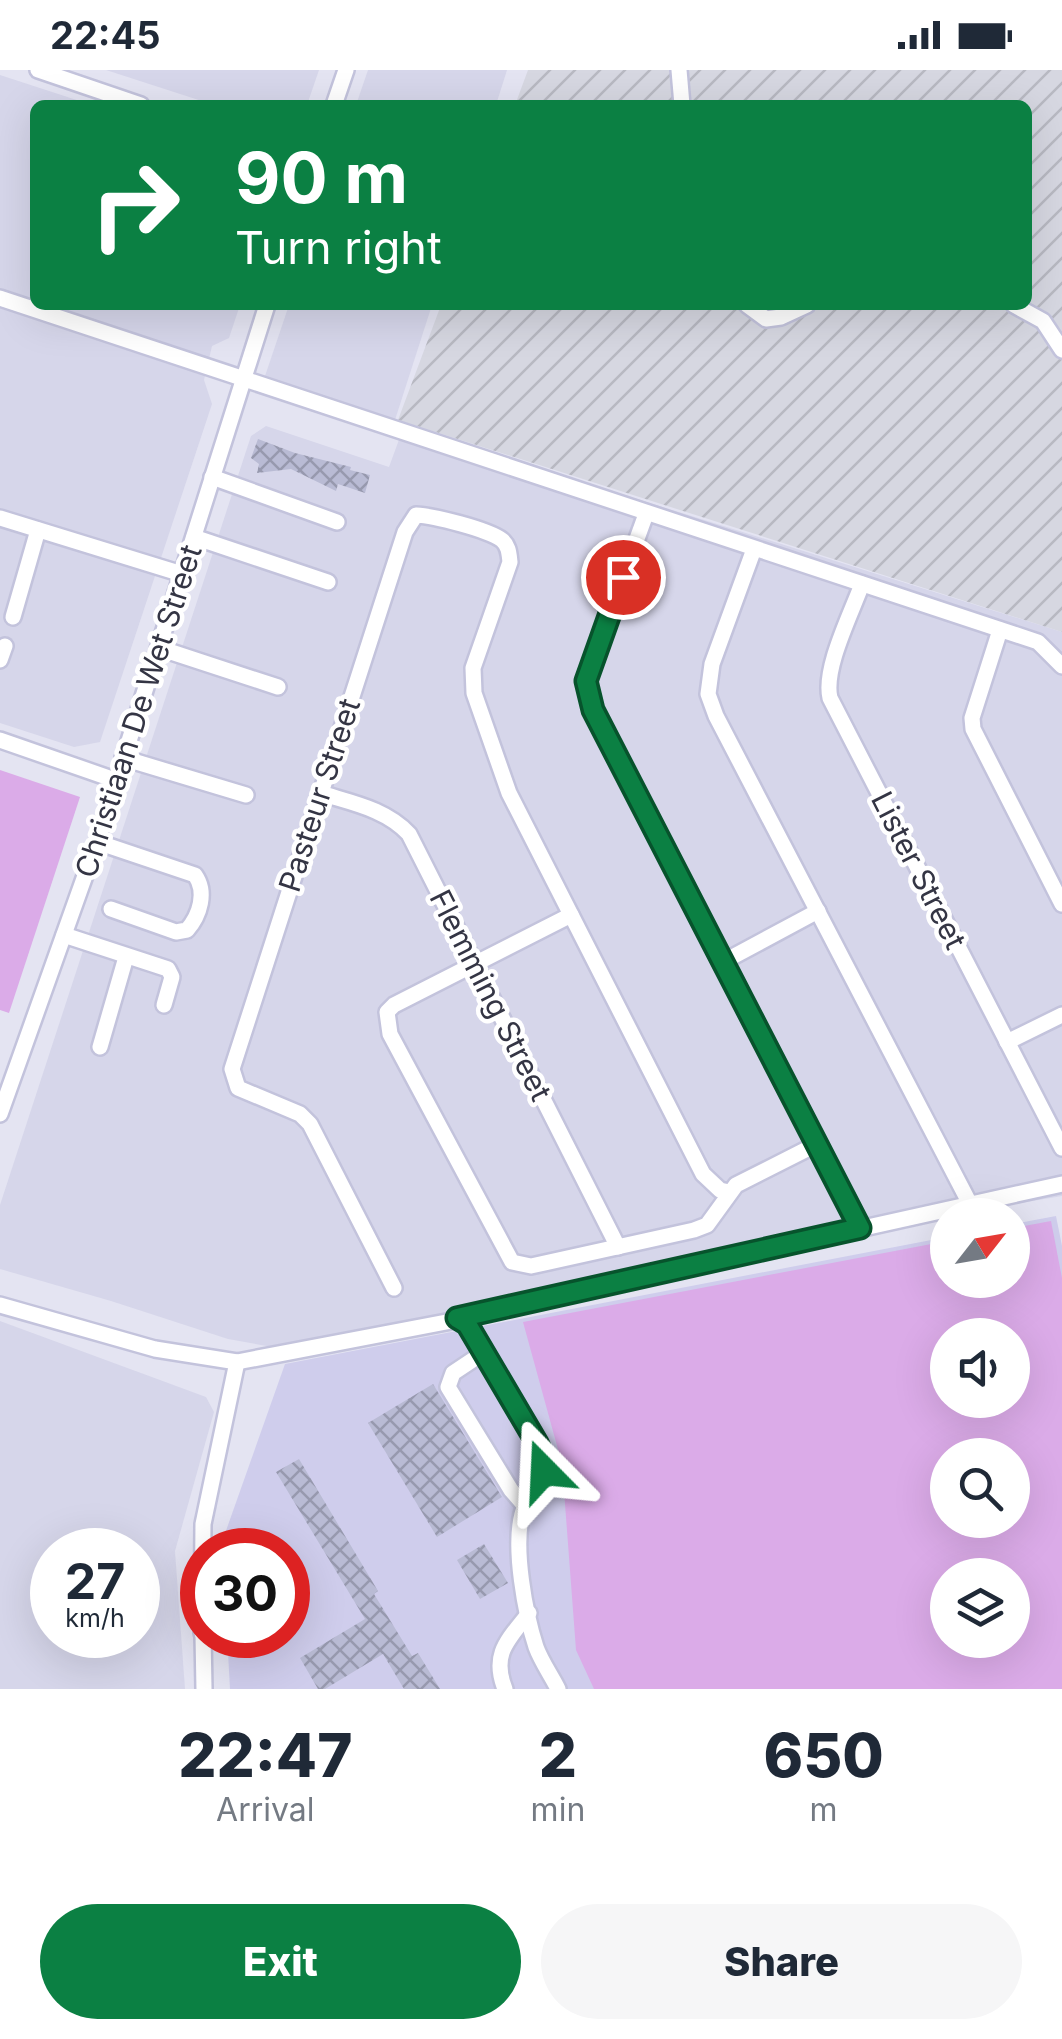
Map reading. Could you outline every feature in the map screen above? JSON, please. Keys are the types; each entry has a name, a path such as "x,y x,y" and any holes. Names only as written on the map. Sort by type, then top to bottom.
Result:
{"street":[{"path":"38,70 125,100"},
{"path":"336,100 346,70"},
{"path":"679,70 682,100"},
{"path":"0,298 30,308"},
{"path":"36,310 1038,642 1062,666"},
{"name":"Christiaan De Wet Street","path":"0,1114 97,842 265,310"},
{"path":"754,310 766,319 796,310"},
{"path":"1023,310 1043,321 1062,350"},
{"path":"212,477 337,522"},
{"path":"646,514 588,673 588,694 860,1228"},
{"name":"Pasteur Street","path":"394,1288 310,1124 300,1114 238,1088 234,1055 405,532 416,515 500,538 508,548 510,562 473,668 472,684 509,793 571,915"},
{"path":"0,518 182,574"},
{"path":"13,617 38,530"},
{"path":"194,538 328,582"},
{"path":"754,549 712,664 708,694 967,1198"},
{"name":"Lister Street","path":"862,584 829,679 830,698 1062,1148"},
{"path":"1000,630 972,718 973,729 1062,904"},
{"path":"159,648 278,687"},
{"path":"0,740 115,780"},
{"path":"123,758 246,795"},
{"name":"Flemming Street","path":"320,792 380,812 410,834 618,1247"},
{"path":"97,842 195,875 203,893 195,920 187,930 176,932 112,909"},
{"path":"723,962 818,911"},
{"path":"729,1192 720,1190 702,1174 571,915 387,1012 390,1034 512,1262 531,1266 706,1225 729,1192 817,1144"},
{"path":"64,935 168,969 172,977 164,1005"},
{"path":"100,1047 126,957"},
{"path":"1007,1042 1062,1015"},
{"path":"998,1198 1062,1184"},
{"path":"0,1305 156,1349 237,1362 290,1354 930,1213"},
{"path":"457,1318 467,1324 544,1458 539,1488 524,1505 519,1568 536,1647 558,1689"},
{"path":"484,1353 453,1373 448,1387 524,1505"},
{"path":"203,1528 237,1362"},
{"path":"505,1689 498,1663 505,1645 529,1613"},
{"path":"203,1658 204,1689"}],"shaded area":[{"path":"106,70 319,70 309,100 199,100"},
{"path":"368,70 507,70 498,100 358,100"},
{"path":"528,70 1062,70 1062,632 398,420 439,310 1032,310 1032,100 517,100"},
{"path":"0,75 77,100 30,100 30,310 238,310 229,338 212,346 204,380 212,404 100,742 74,747 0,723"},
{"path":"287,310 430,310 394,423 265,376"},
{"path":"266,426 389,467 404,426 1062,632 1062,1196 1030,1201 1030,1198 930,1198 930,1221 272,1347 228,1339 0,1269 0,1205 251,436"},
{"path":"0,770 80,797 9,1013 0,1010"},
{"path":"1056,1216 1062,1246 1062,1689 230,1689 228,1658 310,1658 310,1528 227,1528 285,1364 930,1240 930,1298 1030,1298 1030,1221"},
{"path":"1051,1221 1062,1278 1062,1689 594,1689 576,1650 562,1464 523,1322 930,1244 930,1298 1030,1298 1030,1225"},
{"path":"0,1321 206,1397 214,1412 175,1551 185,1689 0,1689"}],"building":[{"path":"258,439 370,475 365,493 338,484 336,491 291,469 257,473 259,464 251,458"},
{"path":"433,1384 502,1497 437,1537 368,1423"},
{"path":"299,1459 412,1656 418,1653 440,1689 404,1689 383,1654 325,1689 318,1689 300,1658 310,1658 310,1652 365,1619 276,1472"},
{"path":"484,1544 508,1583 480,1599 457,1560"}],"route":[{"path":"544,1471 544,1458 537,1443 467,1324 457,1318 860,1228 593,710 586,681 623,577"}]}
